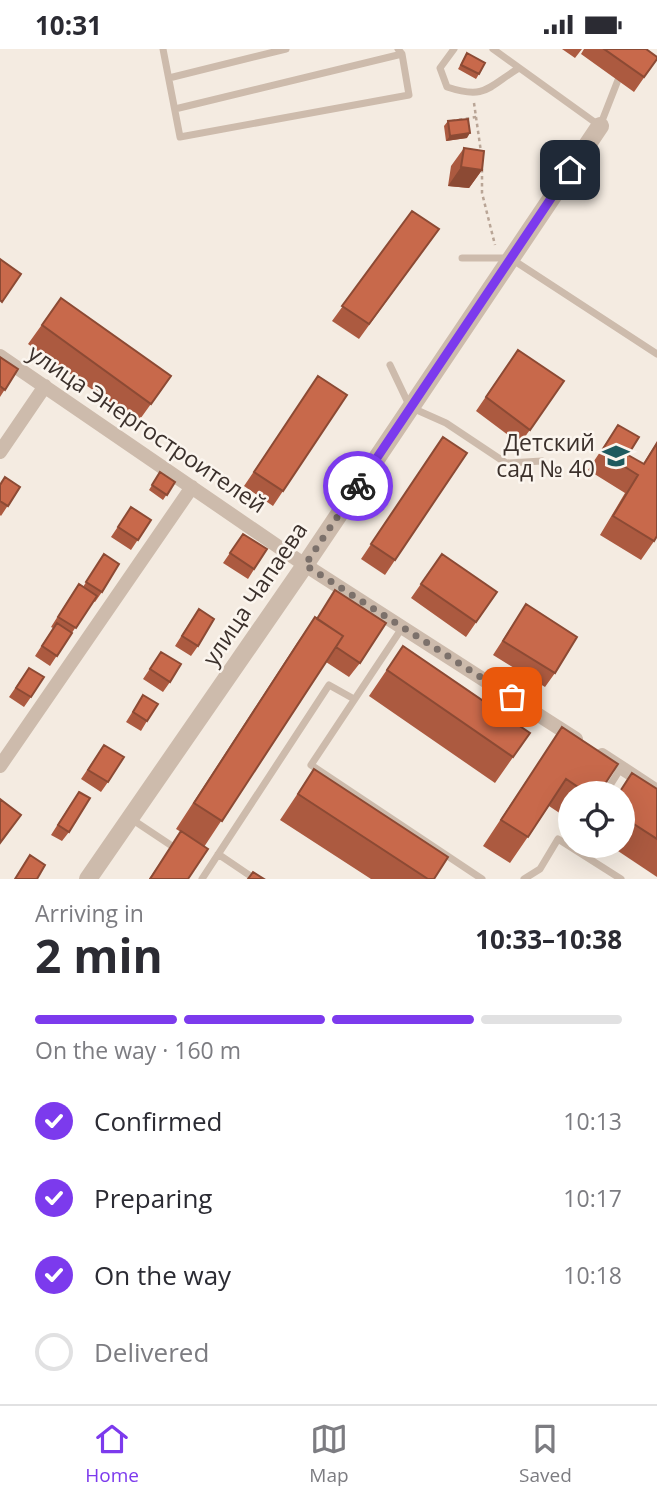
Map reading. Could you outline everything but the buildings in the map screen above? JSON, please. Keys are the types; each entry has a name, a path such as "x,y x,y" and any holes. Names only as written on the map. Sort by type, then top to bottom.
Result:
{"street":[{"name":"улица Чапаева","path":"88,879 305,565 410,407 504,258 600,126"},
{"name":"улица Энергостроителей","path":"0,356 305,565 657,791"},
{"path":"0,452 45,386"},
{"path":"0,766 192,487"}],"lane":[{"path":"163,49 180,137 409,95 400,52 175,109"},
{"path":"169,78 286,49"},
{"path":"454,49 440,68 447,87 468,94 492,89 519,68"},
{"path":"493,49 600,126 618,80"},
{"path":"462,258 504,258 657,353"},
{"path":"390,365 410,407 446,423 506,463 542,461"},
{"path":"403,626 311,765 482,879"},
{"path":"202,879 329,685 354,699"},
{"path":"613,781 621,768"},
{"path":"130,818 186,855"},
{"path":"524,879 540,869 558,839"},
{"path":"218,854 254,879"},
{"path":"589,858 621,879"},
{"path":"197,862 208,869"}],"path":[{"path":"473,93 481,157 482,193 487,218 504,258"},
{"path":"451,121 476,117"}],"way so far":[{"path":"358,486 305,565 512,697"}],"place":[{"name":"Детский сад № 40","path":"616,456"}],"route":[{"path":"358,486 570,170"}]}
